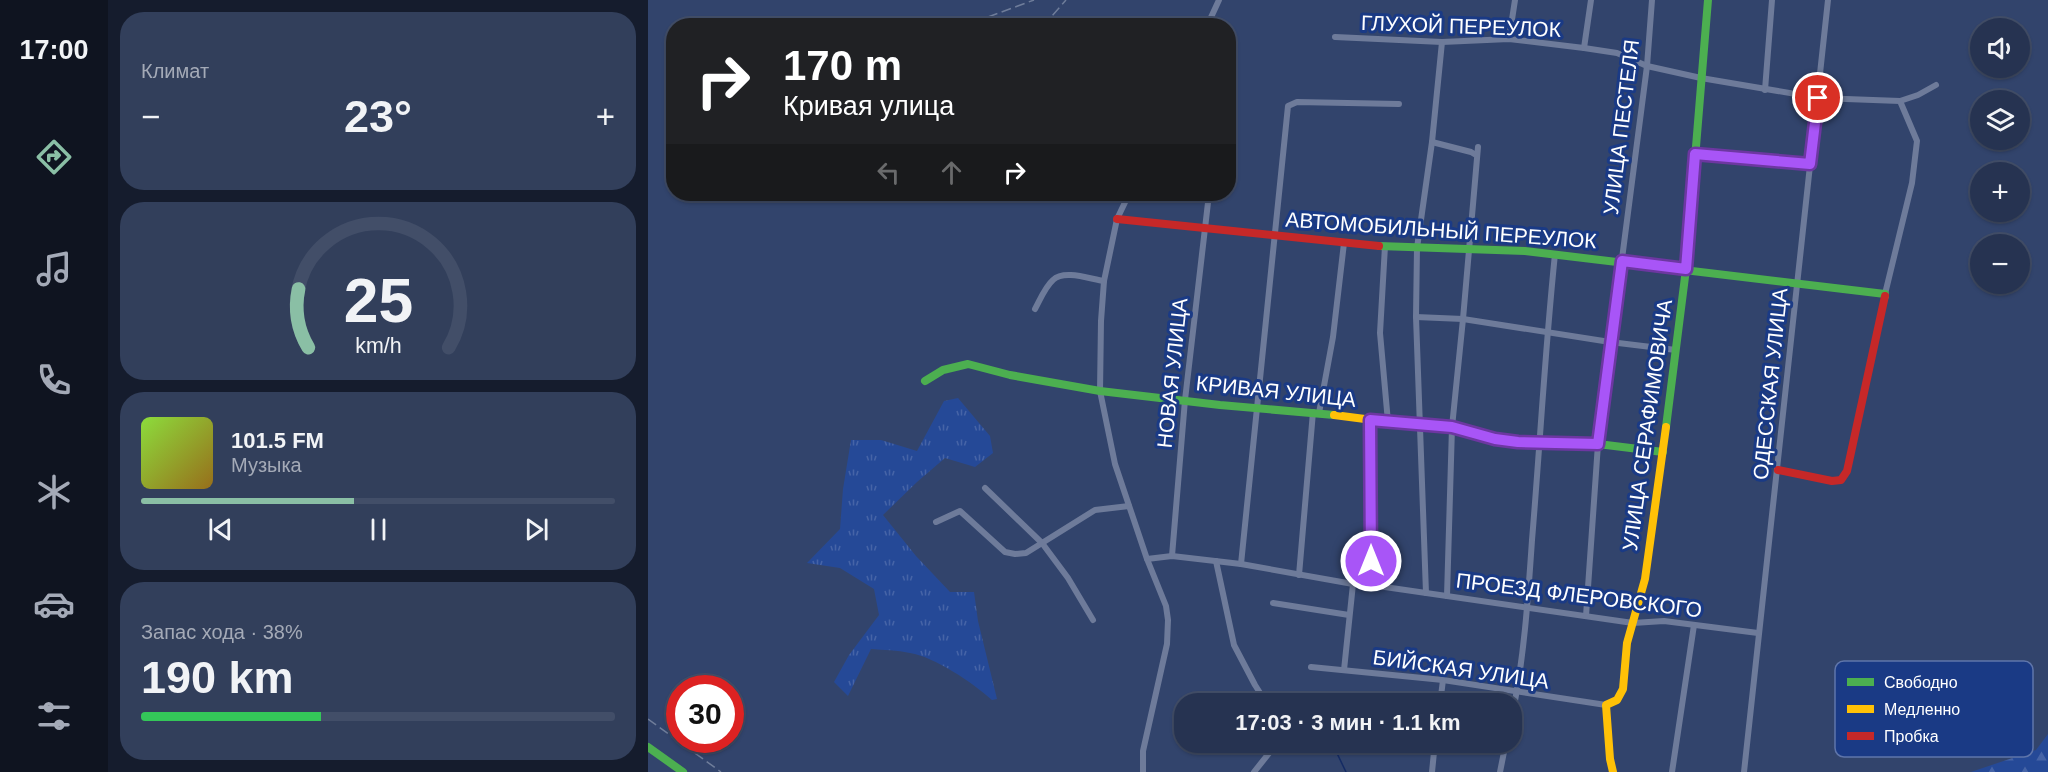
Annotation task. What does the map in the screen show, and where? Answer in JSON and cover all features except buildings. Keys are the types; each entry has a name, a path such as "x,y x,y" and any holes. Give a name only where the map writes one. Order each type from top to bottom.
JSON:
{"street":[{"path":"1211,18 1219,0"},
{"path":"1509,39 1515,0"},
{"path":"1584,48 1591,0"},
{"name":"УЛИЦА ПЕСТЕЛЯ","path":"1586,616 1598,444 1647,66 1652,0"},
{"name":"УЛИЦА СЕРАФИМОВИЧА","path":"1606,705 1617,700 1623,689 1627,642 1645,579 1686,269 1708,0"},
{"path":"1765,90 1772,0"},
{"name":"ОДЕССКАЯ УЛИЦА","path":"1744,772 1828,0"},
{"name":"ГЛУХОЙ ПЕРЕУЛОК","path":"1335,37 1442,42 1509,39 1584,48 1617,53 1647,66 1701,78 1818,98 1900,101 1918,95 1936,85"},
{"path":"1426,592 1416,317 1417,248 1432,142 1442,42"},
{"path":"1778,470 1832,481 1841,480 1848,471 1912,183 1917,141 1900,101"},
{"path":"1240,564 1288,106 1297,102 1399,104"},
{"path":"1432,142 1476,155"},
{"path":"1447,596 1452,427 1478,147"},
{"path":"1695,154 1810,164"},
{"path":"1126,201 1117,219 1104,281 1100,391 1115,464 1147,560 1166,606 1168,620 1167,644 1143,751 1143,772"},
{"name":"НОВАЯ УЛИЦА","path":"1172,556 1185,400 1208,201"},
{"name":"АВТОМОБИЛЬНЫЙ ПЕРЕУЛОК","path":"1117,219 1344,243 1555,254 1886,294"},
{"path":"1299,575 1316,413 1333,337 1344,243"},
{"path":"1385,246 1380,333 1388,422"},
{"path":"1517,692 1527,607 1547,332 1555,254"},
{"path":"1035,309 1053,280 1061,276 1069,275 1104,281"},
{"path":"1416,317 1463,320 1676,350"},
{"name":"КРИВАЯ УЛИЦА","path":"925,381 943,370 968,364 1010,375 1100,391 1220,405 1256,406 1419,426 1452,427 1495,439 1518,442 1598,444 1663,453"},
{"path":"1370,420 1371,585"},
{"path":"985,488 1042,543 1068,578 1092,620"},
{"path":"936,522 960,511 1005,552 1026,554 1095,510 1129,506"},
{"name":"ПРОЕЗД ФЛЕРОВСКОГО","path":"1147,560 1172,556 1216,561 1353,584 1426,592 1633,623 1664,621 1758,633"},
{"path":"1216,561 1234,645 1260,693"},
{"path":"1344,670 1353,584"},
{"path":"1273,603 1349,615"},
{"path":"1672,772 1694,625"},
{"name":"БИЙСКАЯ УЛИЦА","path":"1311,667 1443,680 1606,705"},
{"path":"1441,693 1443,680"},
{"path":"1606,705 1613,772"},
{"path":"648,747 683,772"},
{"path":"1254,772 1269,753"},
{"path":"1432,772 1434,753"},
{"path":"1500,772 1504,753"}],"green space":[{"path":"958,398 990,436 993,453 975,467 945,458 883,515 916,556 950,592 974,592 978,621 997,699 992,700 942,665 920,655 871,649 848,696 834,682 849,655 879,615 874,589 840,568 807,563 840,529 843,489 851,440 881,440 917,451 944,401"},
{"path":"2048,734 2048,772 1971,772 2015,757 2033,757 2033,751"}],"waterway":[{"path":"1337,753 1346,772"}],"railway":[{"path":"988,17 1034,0"},
{"path":"1050,18 1066,0"},
{"path":"648,719 721,772"}],"traffic: fast":[{"path":"1666,427 1686,269 1708,0"},
{"path":"1379,246 1525,251 1885,294 1885,296"},
{"path":"925,381 943,370 968,364 1010,375 1100,391 1334,415"},
{"path":"1517,442 1598,444 1663,452"},
{"path":"648,747 683,772"}],"traffic: slow":[{"path":"1334,415 1419,426 1452,427 1495,439 1517,442"},
{"path":"1613,772 1606,705 1617,700 1623,689 1627,643 1645,579 1666,427"}],"traffic: jam":[{"path":"1117,219 1379,246"},
{"path":"1778,470 1832,481 1841,480 1847,471 1885,296"}],"route":[{"path":"1371,561 1370,420 1419,426 1452,427 1495,439 1518,442 1598,444 1622,261 1686,269 1695,154 1810,164 1818,98"}]}
